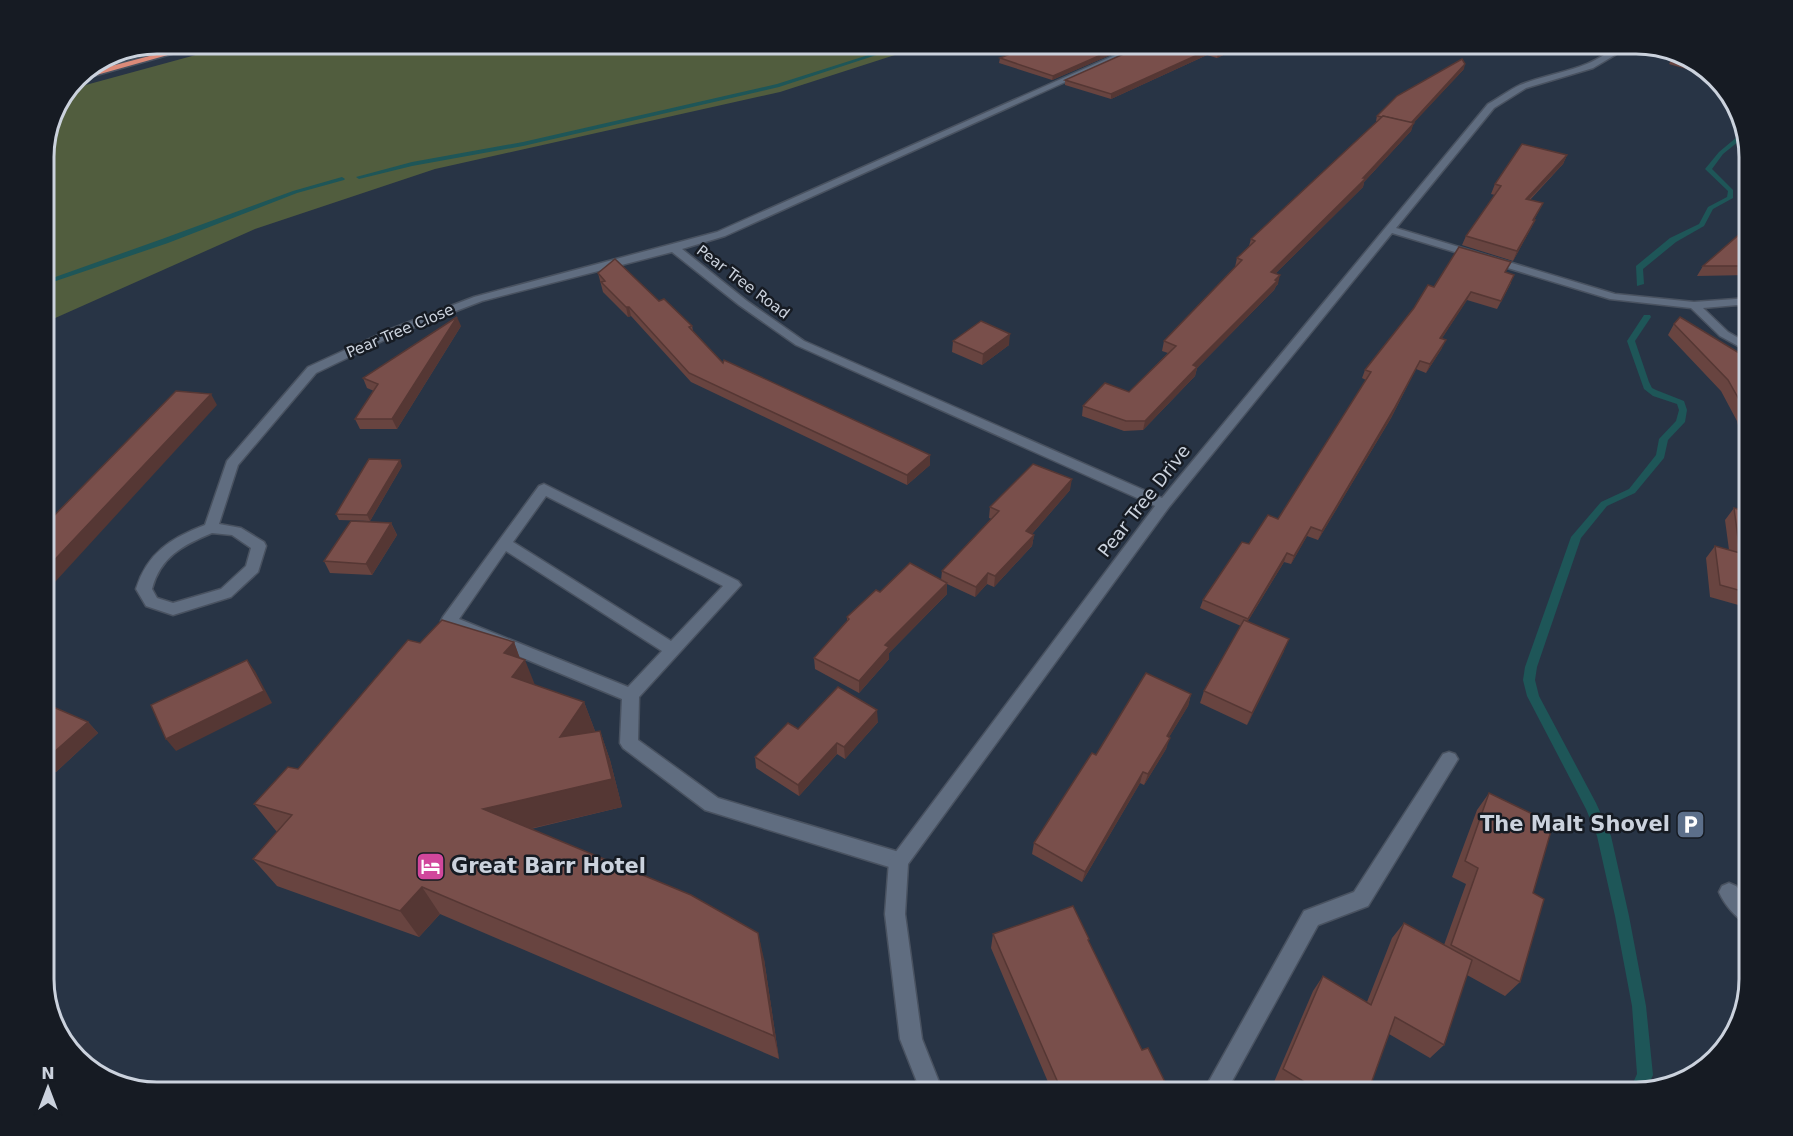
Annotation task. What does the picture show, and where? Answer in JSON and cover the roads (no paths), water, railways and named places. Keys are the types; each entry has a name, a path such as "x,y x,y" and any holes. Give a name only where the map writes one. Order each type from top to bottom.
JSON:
{"highway":[{"path":"100,71 166,54"}],"street":[{"name":"Pear Tree Road","path":"674,248 721,234 1123,54"},
{"name":"Pear Tree Drive","path":"899,861 1164,504 1491,106 1525,86 1592,65 1609,54"},
{"path":"1389,230 1614,297 1694,304 1739,302"},
{"name":"Pear Tree Road","path":"674,248 743,303 800,343 1164,504"},
{"name":"Pear Tree Close","path":"211,528 232,464 312,370 395,331 478,299 674,248"},
{"path":"1694,304 1724,334 1739,343"},
{"path":"631,695 449,621 544,489 733,585 631,695 629,743 712,804 899,861 895,914 911,1039 928,1082"},
{"path":"211,528 236,531 259,546 253,568 226,593 172,609 151,602 144,589 147,571 162,554 185,538 211,528"},
{"path":"504,543 672,650"},
{"path":"1220,1082 1311,918 1361,899 1449,759"},
{"path":"1729,892 1739,904"}],"waterway":[{"path":"359,177 412,164 523,144 779,85 876,54"},
{"path":"1640,284 1639,268 1673,240 1702,225 1710,208 1730,198 1731,191 1708,169 1721,153 1737,140"},
{"path":"54,280 295,192 342,179"},
{"path":"1642,1082 1645,1075 1639,1006 1604,836 1533,696 1529,680 1531,667 1576,537 1604,504 1632,491 1661,456 1664,439 1680,422 1683,410 1681,403 1649,390 1639,367 1631,341 1647,317"}],"place":[{"name":"The Malt Shovel","path":"1691,824"},
{"name":"Great Barr Hotel","path":"430,866"}]}
